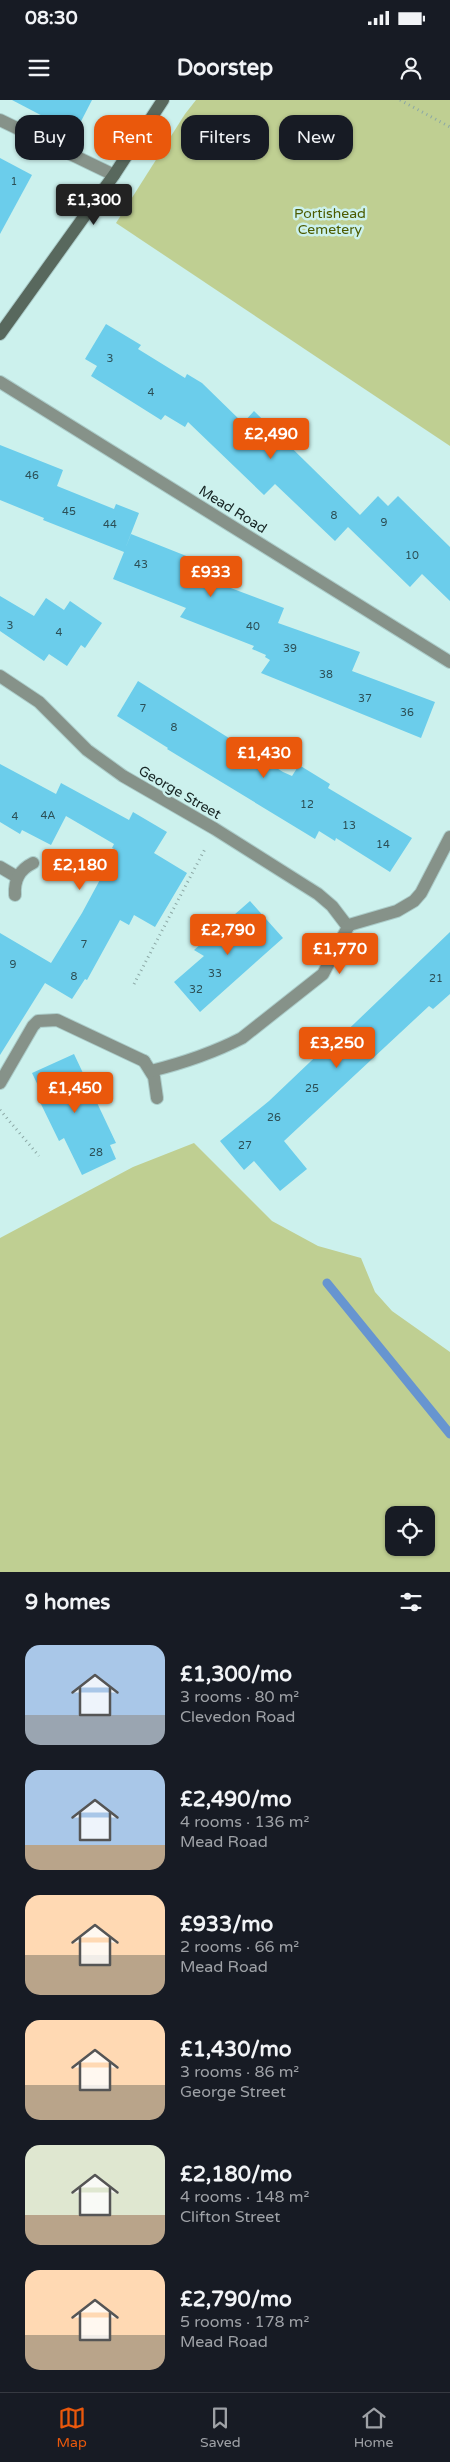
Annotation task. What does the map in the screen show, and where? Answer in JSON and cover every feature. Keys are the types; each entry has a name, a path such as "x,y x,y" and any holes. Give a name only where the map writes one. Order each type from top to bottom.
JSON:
{"main road":[{"path":"0,334 114,175 163,100"}],"street":[{"path":"0,120 114,175"},
{"name":"Mead Road","path":"0,382 450,662"},
{"name":"George Street","path":"0,676 39,702 87,750 108,766 215,829 318,894 332,906 348,927"},
{"path":"148,1066 206,1055 242,1038 323,974 348,927 356,922 402,909 414,901 421,893 450,837"},
{"path":"15,895 17,877 33,863"},
{"path":"0,867 17,877"},
{"path":"0,1083 32,1026 38,1021 44,1020 62,1022 148,1066 156,1082 157,1098"}],"path":[{"path":"400,100 450,127"},
{"path":"134,984 215,829"},
{"path":"0,1110 39,1156"}],"green space":[{"name":"Portishead Cemetery","path":"196,100 450,100 450,446 116,223 156,160 171,160 171,136 181,120 181,160 269,160 269,115 185,114"},
{"path":"194,1143 272,1221 318,1246 361,1258 375,1292 392,1311 450,1352 450,1572 0,1572 0,1238 133,1167"}],"building":[{"path":"12,100 92,100 84,116 41,115"},
{"path":"0,158 32,175 0,234"},
{"path":"106,324 141,345 138,349 185,378 187,374 202,383 243,423 254,411 360,515 378,496 388,506 398,496 450,547 450,601 422,574 410,587 348,527 335,541 275,484 264,495 188,422 185,427 165,415 161,420 91,376 97,366 85,359"},
{"path":"0,445 63,470 57,486 114,509 116,504 139,513 125,549 131,534 209,565 204,578 284,608 278,623 360,652 352,671 435,702 421,738 261,673 270,660 265,657 266,655 252,649 254,646 180,617 186,608 113,579 124,552 43,520 44,518 0,500"},
{"path":"0,596 34,616 46,598 64,610 70,601 102,623 85,648 81,645 67,666 49,654 44,661 0,631"},
{"path":"138,681 283,772 292,776 299,765 330,784 328,788 412,838 390,872 336,838 335,841 319,831 315,839 167,749 117,716"},
{"path":"0,764 56,794 61,783 129,820 133,812 167,832 154,853 187,873 155,927 134,915 129,925 120,920 87,980 85,979 72,999 45,983 0,1055 0,933 51,963 82,913 116,850 112,848 114,844 66,816 51,845 22,830 20,834 0,822"},
{"path":"250,901 283,938 200,1012 174,982 204,956 194,950"},
{"path":"450,932 450,994 433,1009 429,1006 284,1141 307,1169 280,1191 254,1161 244,1170 220,1141 269,1101 331,1042 333,1044"},
{"path":"74,1054 116,1143 110,1145 116,1159 82,1175 64,1138 59,1141 39,1100 44,1098 32,1073"}],"waterway":[{"path":"327,1283 450,1434"}]}
